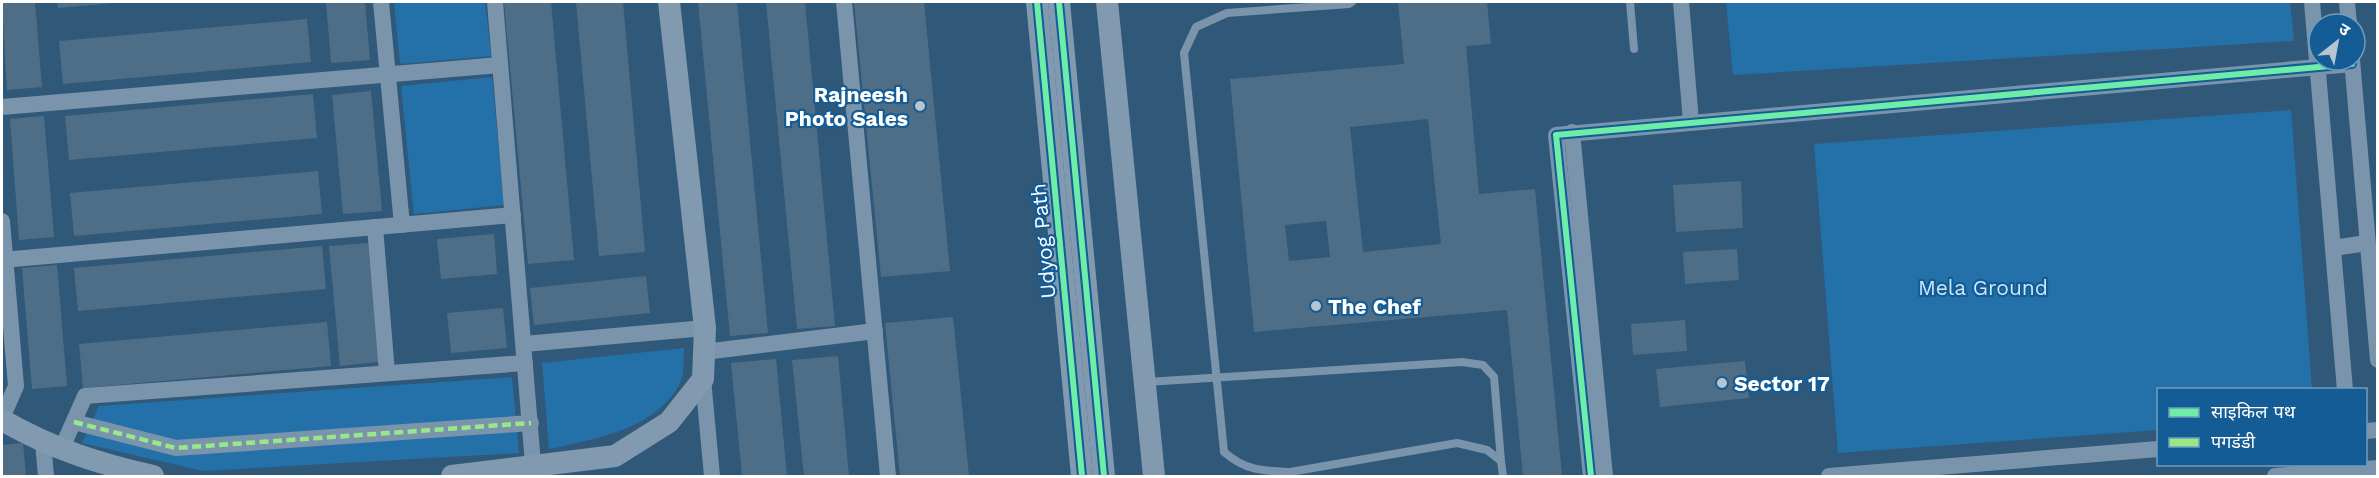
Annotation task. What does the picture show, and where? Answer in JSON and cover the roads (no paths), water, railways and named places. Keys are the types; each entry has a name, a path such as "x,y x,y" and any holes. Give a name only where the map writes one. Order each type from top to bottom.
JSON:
{"street":[{"path":"381,2 402,225"},
{"path":"495,2 534,471"},
{"path":"669,2 705,328 703,380 712,477"},
{"path":"844,2 888,477"},
{"name":"Udyog Path","path":"1037,2 1082,477"},
{"name":"Udyog Path","path":"1059,2 1104,477"},
{"path":"1107,2 1154,477"},
{"path":"1681,2 1691,122"},
{"path":"2,108 500,65"},
{"path":"1592,477 1556,135 2307,68"},
{"path":"2318,72 2345,388"},
{"path":"2353,72 2378,360"},
{"path":"1572,132 1605,477"},
{"path":"3,259 513,215"},
{"path":"2,221 3,259 16,386 2,419 52,446 104,465 153,477"},
{"path":"375,227 387,373"},
{"path":"2333,248 2367,243"},
{"path":"524,344 705,328"},
{"path":"704,352 874,331"},
{"path":"46,477 52,446 74,422 85,396 525,363"},
{"path":"452,477 534,471 615,456 669,422 703,380"},
{"path":"74,422 176,448 531,423"},
{"path":"1829,477 2157,449"},
{"path":"2275,477 2351,467 2378,468"}],"lane":[{"path":"1352,2 1227,14 1196,27 1185,53 1224,452 1238,464 1262,471 1290,472 1457,444 1487,450 1501,461"},
{"path":"1630,2 1634,49"},
{"path":"1144,383 1462,362 1483,365 1494,376 1503,477"}],"place":[{"name":"Rajneesh Photo Sales","path":"920,106"},
{"name":"The Chef","path":"1316,306"},
{"name":"Sector 17","path":"1722,383"}],"park label":[{"name":"Mela Ground","path":"1983,287"}]}
